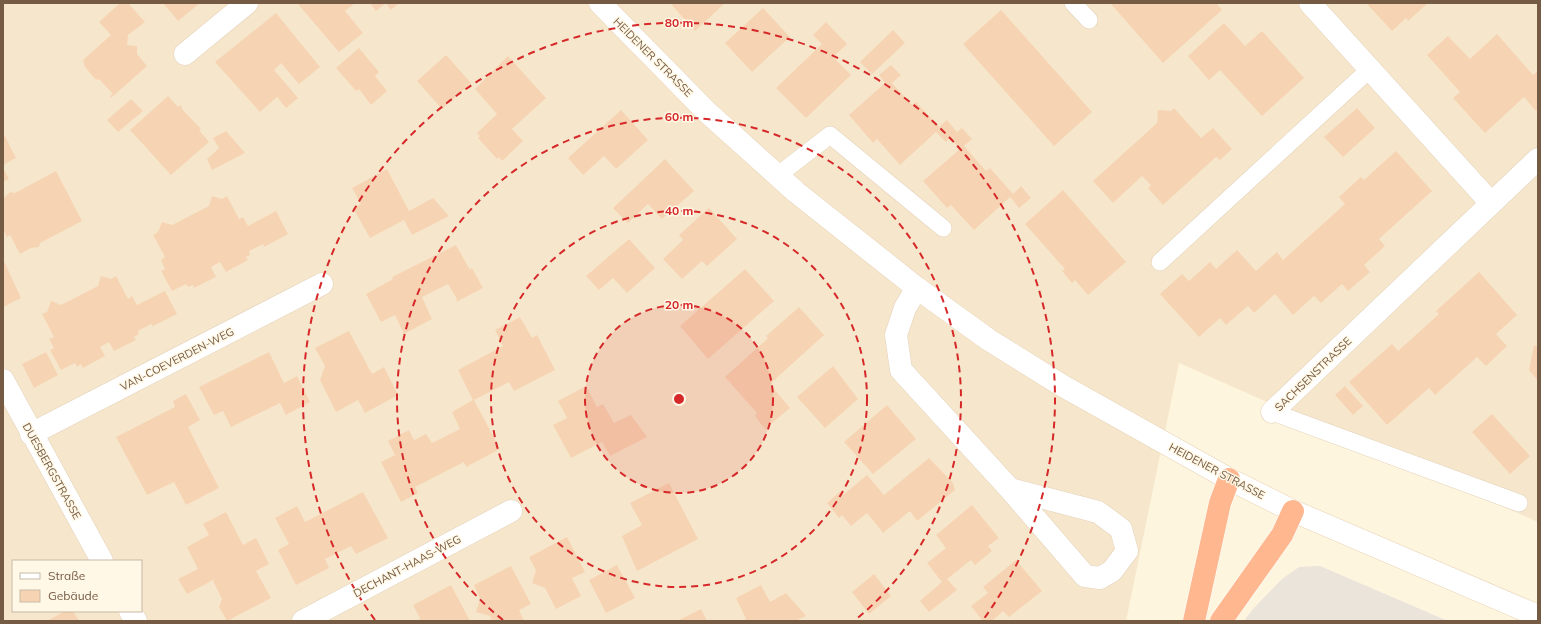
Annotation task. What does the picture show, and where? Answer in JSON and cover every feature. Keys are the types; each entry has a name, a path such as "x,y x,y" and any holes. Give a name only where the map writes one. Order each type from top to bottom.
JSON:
{"highway":[{"path":"1194,621 1220,503 1229,478"},
{"path":"1221,621 1282,535 1293,511"}],"street":[{"path":"185,54 247,3"},
{"name":"HEIDENER STRASSE","path":"600,3 707,112 777,176 918,288 989,340 1063,386 1229,478 1293,511 1538,616"},
{"path":"1310,3 1491,203"},
{"name":"SACHSENSTRASSE","path":"1272,412 1538,159"},
{"name":"VAN-COEVERDEN-WEG","path":"31,434 322,284"},
{"path":"918,288 905,308 896,335 901,370 1010,489 1085,576 1100,578 1112,571 1127,551 1121,529 1098,512 1010,489"},
{"name":"DUESBERGSTRASSE","path":"3,380 31,434 101,560"},
{"name":"DECHANT-HAAS-WEG","path":"303,621 511,511"},
{"path":"131,612 136,621"}],"lane":[{"path":"1073,3 1088,20"},
{"path":"1160,262 1370,69"},
{"path":"777,176 830,135 943,228"},
{"name":"SACHSENSTRASSE","path":"1272,412 1519,503"}],"shaded area":[{"path":"3,3 1538,3 1538,522 1179,363 1126,621 3,621"},
{"path":"1320,566 1448,621 1244,621 1252,610 1282,579 1299,567"}],"building":[{"path":"120,3 128,3 145,22 128,35 127,45 137,46 137,54 147,66 111,98 110,96 113,94 100,80 95,79 85,67 83,60 111,35 99,22"},
{"path":"163,3 200,3 178,21"},
{"path":"297,3 355,3 345,11 363,33 339,52"},
{"path":"370,3 386,3 376,11"},
{"path":"386,3 399,3 391,10"},
{"path":"670,3 725,3 695,31"},
{"path":"1110,3 1216,3 1222,10 1163,63"},
{"path":"1366,3 1428,3 1408,21 1406,18 1392,31"},
{"path":"763,8 790,37 752,72 725,43"},
{"path":"1001,10 1092,112 1054,146 963,44"},
{"path":"276,13 320,67 299,84 281,63 274,70 298,98 286,108 277,97 260,112 215,62"},
{"path":"826,22 847,44 833,57 851,75 806,118 776,88 822,44 813,35"},
{"path":"1224,23 1245,46 1262,31 1304,78 1262,116 1220,70 1209,80 1188,56"},
{"path":"893,30 905,43 872,74 860,62"},
{"path":"1497,34 1533,75 1538,71 1538,109 1536,111 1524,97 1485,133 1453,98 1460,92 1427,55 1448,36 1470,59"},
{"path":"359,48 379,72 375,76 387,91 371,105 359,89 356,91 336,68"},
{"path":"446,55 471,83 442,109 417,81"},
{"path":"508,56 546,98 512,129 523,141 502,161 499,157 497,159 478,138 480,136 477,133 497,114 475,89"},
{"path":"891,65 901,75 892,83 912,105 916,102 939,127 947,120 957,132 962,128 972,139 964,146 986,171 990,168 1013,194 1021,186 1031,198 1019,208 1010,197 974,230 951,205 947,208 923,181 960,149 950,138 946,142 936,132 900,165 877,139 873,143 849,115 885,83 879,75"},
{"path":"168,96 178,107 181,105 181,108 201,129 199,130 209,142 171,175 130,130"},
{"path":"131,99 143,111 118,132 107,120"},
{"path":"1174,108 1201,138 1213,128 1232,149 1220,160 1216,157 1163,205 1148,188 1151,185 1142,176 1113,203 1093,181 1157,123 1158,110 1171,111"},
{"path":"1357,108 1375,128 1343,157 1324,137"},
{"path":"621,110 648,140 616,169 604,156 583,175 568,158"},
{"path":"226,131 245,153 212,170 207,159 219,148 213,138"},
{"path":"5,136 16,158 3,165 3,137"},
{"path":"1396,151 1432,191 1379,239 1385,246 1364,265 1370,272 1348,291 1342,284 1321,303 1314,296 1293,315 1275,294 1254,313 1248,306 1226,325 1220,318 1199,337 1160,294 1182,274 1189,281 1210,262 1216,269 1237,250 1256,271 1277,252 1283,260 1345,204 1339,197 1361,177 1364,180"},
{"path":"665,159 694,191 662,219 648,204 628,223 613,208"},
{"path":"3,168 9,179 3,182"},
{"path":"387,169 409,211 433,198 449,216 412,235 404,220 370,238 353,208 361,204 352,188"},
{"path":"56,171 82,221 40,243 39,247 31,248 20,254 10,235 7,237 3,229 3,199 10,192 15,193"},
{"path":"1063,190 1126,262 1088,295 1075,280 1072,283 1062,271 1065,269 1025,224"},
{"path":"212,196 222,199 227,196 239,219 243,217 248,226 276,211 288,234 264,247 263,244 249,251 250,255 246,257 248,260 226,272 220,262 211,267 216,277 194,288 193,285 188,287 186,284 172,291 161,271 165,269 161,260 165,257 153,235 158,232 162,222 172,225 209,206"},
{"path":"709,208 737,239 707,266 702,261 682,279 663,259 683,240 679,235"},
{"path":"629,239 655,268 627,293 613,278 599,290 586,276"},
{"path":"456,245 470,270 472,268 483,288 456,302 457,299 448,284 422,297 432,319 404,334 395,315 381,322 366,294 393,279 392,277"},
{"path":"3,259 21,298 3,307"},
{"path":"745,269 774,301 708,359 680,326"},
{"path":"1479,272 1517,315 1496,334 1507,346 1486,366 1477,357 1435,395 1429,388 1387,425 1349,382 1392,344 1398,351 1439,314 1436,311"},
{"path":"101,276 111,279 116,276 128,299 132,296 137,305 165,291 177,314 153,326 151,324 138,331 139,334 134,337 136,340 114,351 109,342 100,347 105,356 83,368 81,364 77,367 75,363 61,370 50,350 54,348 49,339 54,337 42,314 47,312 51,301 61,305 98,286"},
{"path":"799,307 824,335 770,384 790,408 765,429 755,416 757,413 725,377 768,338 766,336"},
{"path":"520,317 532,338 537,335 555,370 514,391 509,382 474,400 500,449 466,467 464,462 415,487 418,493 401,502 381,462 395,455 388,441 409,430 414,440 426,434 432,443 460,429 452,412 473,400 458,370 503,346 495,330"},
{"path":"349,331 372,374 384,367 398,395 365,413 358,400 336,412 320,380 325,366 315,348"},
{"path":"1534,345 1538,347 1538,381 1529,370"},
{"path":"46,352 58,375 34,388 22,364"},
{"path":"269,352 284,383 297,376 310,402 286,415 280,403 231,427 223,411 214,415 199,387"},
{"path":"833,366 858,399 825,428 797,397"},
{"path":"586,386 597,407 603,404 614,423 631,415 647,437 610,456 602,442 571,458 553,425 567,418 558,401"},
{"path":"1345,386 1363,406 1353,415 1335,395"},
{"path":"186,394 200,420 188,427 219,488 186,505 174,482 147,495 116,437 175,407 173,401"},
{"path":"887,405 916,439 873,474 844,442"},
{"path":"1492,414 1530,456 1510,474 1472,432"},
{"path":"929,458 953,483 955,490 917,521 910,511 883,533 867,513 851,526 842,515 839,518 827,503 841,491 843,495 867,475 884,495"},
{"path":"669,483 698,539 637,571 622,536 642,525 630,503"},
{"path":"363,492 388,538 356,554 351,546 325,559 329,568 296,585 278,550 289,544 275,518 297,506 305,522"},
{"path":"972,505 999,538 988,546 992,551 975,565 971,560 947,579 957,590 929,612 920,601 942,582 927,563 946,548 936,535"},
{"path":"226,512 243,545 256,538 269,564 256,571 271,598 227,621 219,607 222,599 213,581 215,579 187,594 178,579 198,569 187,547 209,535 203,524"},
{"path":"567,537 585,572 572,578 581,596 556,609 545,588 532,583 536,570 529,557"},
{"path":"1016,560 1042,591 1009,617 1003,611 992,621 983,621 971,606 988,593 983,587"},
{"path":"617,565 635,598 606,613 589,580"},
{"path":"511,566 531,604 519,610 524,621 492,621 490,616 476,612 480,599 474,585"},
{"path":"874,574 891,596 869,614 852,592"},
{"path":"451,585 470,621 419,621 420,618 413,605"},
{"path":"761,585 770,602 786,593 806,616 795,621 743,621 746,619 736,598"},
{"path":"701,609 707,621 677,621"},
{"path":"63,612 74,612 79,621 47,621"}]}
